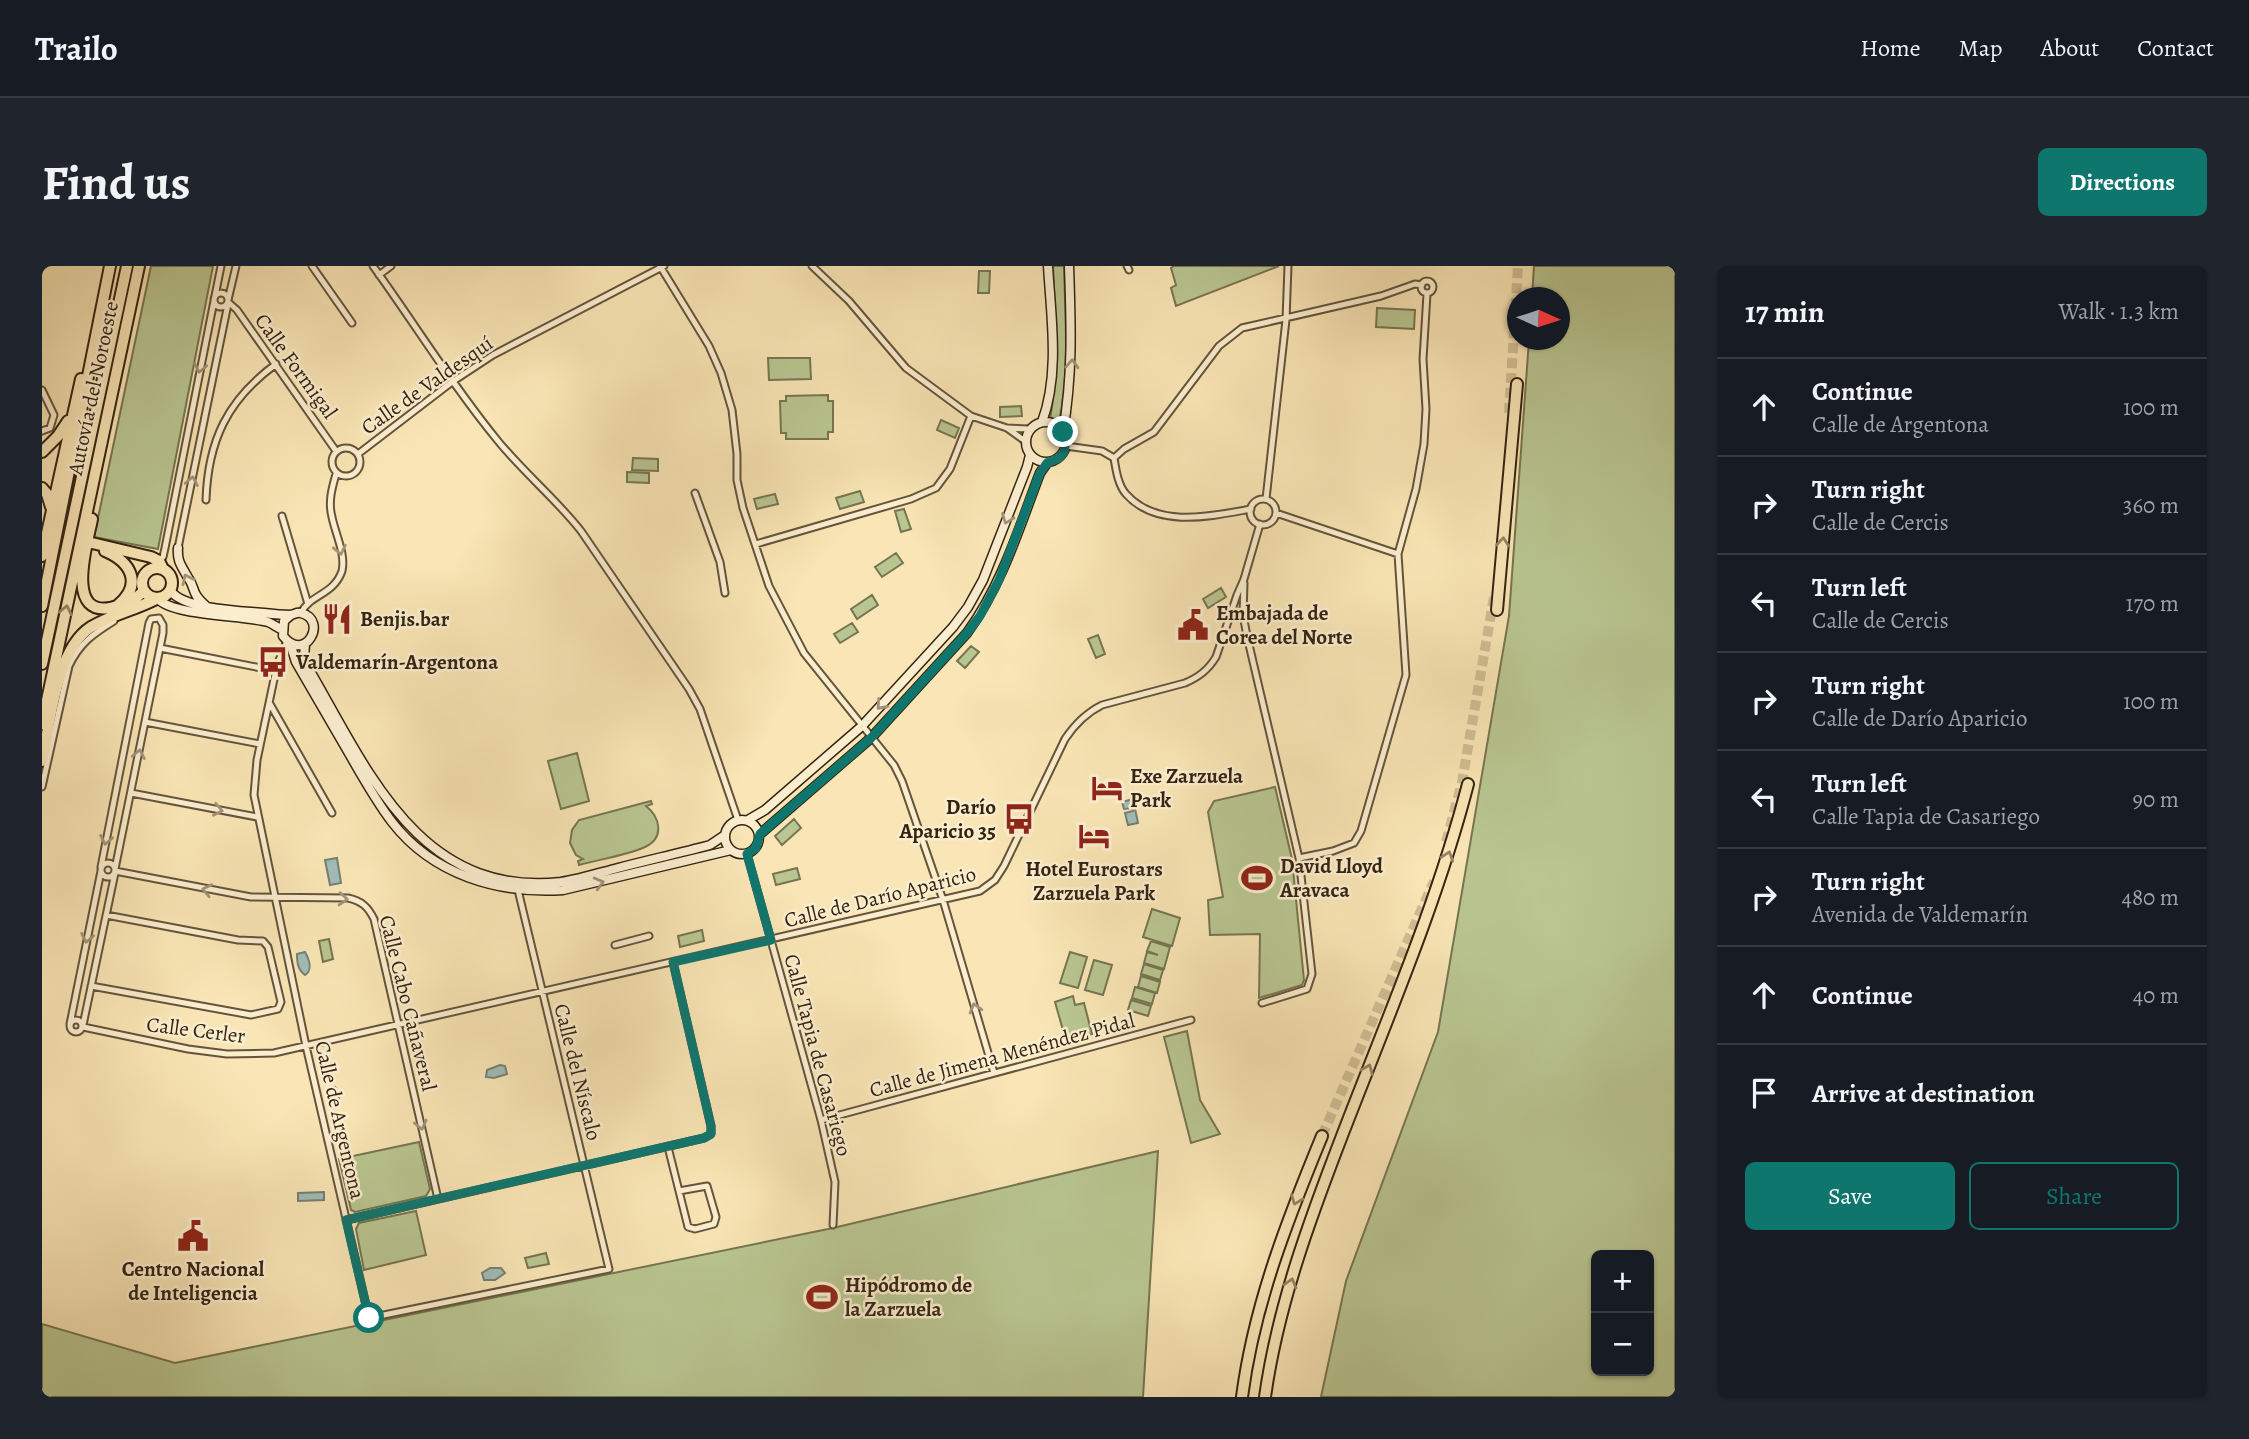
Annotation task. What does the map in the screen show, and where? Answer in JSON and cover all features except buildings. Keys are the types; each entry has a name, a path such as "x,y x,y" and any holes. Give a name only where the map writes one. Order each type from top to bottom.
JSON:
{"highway":[{"path":"42,556 103,266"},
{"name":"Autovía del Noroeste","path":"42,606 110,266"},
{"path":"64,558 73,498 120,266"},
{"path":"42,664 127,266"},
{"name":"Autovía del Noroeste","path":"42,724 139,266"},
{"path":"1497,610 1517,384"},
{"path":"42,452 58,436 71,415"},
{"path":"103,431 103,461 81,584 86,598 94,606 101,608 132,601 144,591"},
{"path":"42,488 51,510"},
{"path":"95,547 119,558 131,573 130,590 116,606"},
{"path":"42,761 62,668 74,643 100,622 157,602 171,591 172,580 161,565 150,557 95,547"},
{"path":"95,547 136,559 146,573"},
{"path":"157,602 144,591 142,581 146,573 161,565"},
{"path":"1265,1397 1279,1323 1324,1182 1437,889 1468,784"},
{"path":"1242,1397 1262,1298 1280,1240 1322,1136"},
{"path":"1273,1397 1279,1323"}],"street":[{"path":"161,565 220,266"},
{"path":"206,606 193,593 190,581 180,566 178,548 236,266"},
{"path":"312,266 352,323"},
{"path":"373,266 452,382 520,468 581,531 689,689 700,709 738,820"},
{"path":"379,275 391,266"},
{"path":"662,266 709,346 721,373 732,410 737,480 769,586 804,653 894,765 902,781 943,900 994,1073"},
{"name":"Calle de Valdesquí","path":"358,454 452,382 493,355 662,266"},
{"path":"812,266 849,301 906,368 971,416 1007,428 1029,429 1042,422 1056,424 1063,432"},
{"path":"1042,422 1052,373 1048,266"},
{"path":"1030,455 995,550 968,607 953,627 862,726 765,810 748,820 738,820 730,824 725,835 726,844 731,850 747,854 756,848 760,834 871,738 980,616 999,580 1040,473 1047,463 1059,458 1066,446 1063,432 1071,385 1072,352 1069,266"},
{"path":"1266,499 1286,320 1288,266"},
{"path":"1114,458 1154,432 1219,346 1242,328 1381,296 1422,285 1427,281 1432,284 1432,291 1427,294"},
{"path":"1422,285 1422,290 1427,294"},
{"path":"214,299 223,293 228,302"},
{"path":"1299,858 1333,851 1354,843 1361,831 1406,676 1398,554 1416,489 1424,444 1426,409 1423,359 1427,294"},
{"path":"214,299 219,307 228,302"},
{"name":"Calle Formigal","path":"228,302 336,451"},
{"path":"205,500 206,471 224,420 237,399 275,364"},
{"path":"42,390 54,415 52,426 42,431"},
{"path":"756,544 911,499 936,488 950,469 971,416"},
{"path":"1007,428 1025,441 1030,455 1037,461 1047,463"},
{"path":"1025,441 1029,429"},
{"path":"1066,446 1102,451 1114,458 1118,481 1126,494 1141,505 1168,516 1189,518 1251,509"},
{"path":"345,447 358,454 360,463 356,473 344,477 333,470 331,459 336,451 345,447"},
{"path":"301,613 308,604 331,589 343,566 330,503 337,474"},
{"path":"695,493 720,562 725,593"},
{"path":"1266,499 1272,502 1276,513 1269,523 1260,524 1253,520 1251,509 1257,500 1266,499"},
{"path":"1276,513 1398,554"},
{"path":"282,516 308,604"},
{"name":"Calle de Darío Aparicio","path":"306,1046 980,891 995,880 1074,726 1102,705 1196,679 1211,665 1244,579 1260,524"},
{"path":"1244,579 1243,615 1299,858 1312,974 1310,985 1303,992 1262,1003"},
{"path":"171,591 180,600 206,606 291,615 301,613 309,617 314,624 311,639 298,645 288,642"},
{"path":"42,787 69,666 77,650 92,635 113,621 157,602 269,623 283,631"},
{"path":"1231,612 1243,615"},
{"path":"291,615 284,621 283,631 296,662 379,805 394,825 423,852 457,873 478,882 518,890 542,891 584,887 731,850"},
{"path":"83,1026 91,986 106,915 131,793 160,648 163,625 159,618 155,617 149,623 101,869 107,877 115,871"},
{"path":"1227,623 1238,622 1245,625"},
{"name":"Calle de Argentona","path":"288,642 276,671 254,777 254,795 306,1046 369,1318"},
{"path":"305,644 306,664 386,801 418,836 460,865 502,879 542,883 562,881 710,845 725,835"},
{"path":"160,648 276,671"},
{"path":"270,704 332,814"},
{"path":"145,722 260,744"},
{"path":"131,793 257,817"},
{"path":"748,820 760,834"},
{"name":"Calle Tapia de Casariego","path":"747,854 821,1120 835,1182 833,1225"},
{"path":"101,869 109,862 115,871"},
{"name":"Calle Cerler","path":"101,869 70,1030 74,1033 80,1032 83,1026 188,1049 227,1054 274,1053 306,1046"},
{"name":"Calle Cabo Cañaveral","path":"115,871 218,892 274,898 348,898 359,901 369,909 438,1199"},
{"name":"Calle del Níscalo","path":"369,1318 609,1269 518,890"},
{"path":"91,986 251,1014 278,1009 281,1002 268,947 262,941 237,940 106,915"},
{"path":"615,945 649,936"},
{"path":"346,1220 668,1147 711,1134 673,962"},
{"path":"275,974 290,969"},
{"name":"Calle de Jimena Menéndez Pidal","path":"821,1120 1191,1020"},
{"path":"668,1147 679,1191 688,1227 695,1229 715,1224 716,1217 707,1186 679,1191"}],"green space":[{"path":"151,266 213,266 158,549 94,537"},
{"path":"1053,266 1064,266 1066,364 1059,422 1050,420 1055,362"},
{"path":"1279,266 1176,306 1171,288 1176,285 1171,268"},
{"path":"1534,266 1675,266 1675,1397 1321,1397 1346,1281 1438,1032 1509,616 1528,350 1570,350 1570,287 1533,287"},
{"path":"979,271 990,271 989,293 978,293"},
{"path":"1377,308 1415,310 1414,329 1376,327"},
{"path":"768,358 810,358 811,379 769,380"},
{"path":"828,395 828,401 833,401 833,432 828,432 828,439 786,439 786,433 781,433 780,401 786,401 786,396"},
{"path":"1021,406 1022,416 1000,417 1000,407"},
{"path":"941,420 959,428 955,438 937,430"},
{"path":"633,458 658,459 658,471 632,470"},
{"path":"627,472 649,473 649,483 627,482"},
{"path":"860,491 864,502 840,509 836,498"},
{"path":"775,494 778,504 757,509 754,499"},
{"path":"904,509 911,529 901,532 895,511"},
{"path":"896,553 903,563 882,577 875,567"},
{"path":"1221,588 1226,597 1208,608 1203,599"},
{"path":"872,595 878,605 857,619 851,609"},
{"path":"852,623 858,632 840,643 834,634"},
{"path":"1098,635 1105,654 1096,658 1088,639"},
{"path":"971,646 979,652 965,668 957,661"},
{"path":"577,753 589,801 561,809 548,761"},
{"name":"David Lloyd Aravaca","path":"1275,787 1292,859 1304,980 1302,985 1259,998 1260,934 1210,935 1208,900 1223,897 1208,812 1214,801"},
{"path":"651,801 652,804 646,806 655,816 658,833 651,843 629,853 579,865 578,861 583,859 576,855 570,843 572,830 579,820"},
{"path":"794,819 801,828 782,845 775,836"},
{"path":"797,868 800,879 776,885 773,874"},
{"path":"1152,909 1180,918 1172,946 1143,937"},
{"path":"702,930 704,941 680,947 678,936"},
{"path":"329,939 333,959 323,962 319,941"},
{"path":"1151,941 1170,947 1164,969 1144,963 1147,952 1158,955 1147,951"},
{"path":"1070,952 1087,957 1078,988 1060,983"},
{"path":"1094,960 1112,965 1103,995 1085,990"},
{"path":"1144,964 1163,970 1160,980 1141,974"},
{"path":"1141,976 1160,982 1157,993 1138,987"},
{"path":"1135,987 1155,993 1152,1004 1132,998"},
{"path":"1073,996 1075,1005 1084,1003 1092,1034 1066,1041 1055,1002"},
{"path":"1131,1000 1151,1006 1148,1016 1128,1010"},
{"path":"1187,1031 1200,1100 1220,1134 1191,1143 1164,1037"},
{"path":"419,1142 430,1189 426,1196 355,1212 351,1210 339,1159"},
{"name":"Hipódromo de la Zarzuela","path":"1158,1151 1143,1397 42,1397 42,1324 175,1363 833,1228"},
{"path":"416,1211 426,1255 364,1270 356,1229 359,1223"},
{"path":"546,1253 549,1264 528,1268 525,1258"}],"water":[{"path":"1133,799 1138,823 1128,825 1125,813 1133,811 1132,808 1124,809 1122,802"},
{"path":"337,858 341,883 330,885 325,860"},
{"path":"305,952 310,967 305,975 298,966 297,954"},
{"path":"505,1066 507,1074 494,1078 486,1077 487,1070"},
{"path":"335,1087 339,1094 339,1104 335,1108 329,1102 328,1089"},
{"path":"324,1192 324,1200 298,1201 298,1193"},
{"path":"490,1268 501,1268 505,1273 495,1280 484,1280 482,1273"}],"tunnel":[{"path":"1509,413 1518,266"},
{"path":"1446,842 1462,782 1494,597"},
{"path":"1322,1136 1434,881"}],"place":[{"name":"Benjis.bar","path":"337,619"},
{"name":"Embajada de Corea del Norte","path":"1193,625"},
{"name":"Valdemarín-Argentona","path":"273,662"},
{"name":"Exe Zarzuela Park","path":"1107,788"},
{"name":"Darío Aparicio 35","path":"1019,819"},
{"name":"Hotel Eurostars Zarzuela Park","path":"1094,836"},
{"name":"David Lloyd Aravaca","path":"1257,878"},
{"name":"Centro Nacional de Inteligencia","path":"193,1236"},
{"name":"Hipódromo de la Zarzuela","path":"822,1297"}],"route":[{"path":"369,1318 346,1220 704,1138 711,1134 673,962 771,940 747,854 756,848 760,834 881,728 980,616 999,580 1040,473 1047,463 1059,458 1064,452 1066,438 1063,432"}]}
